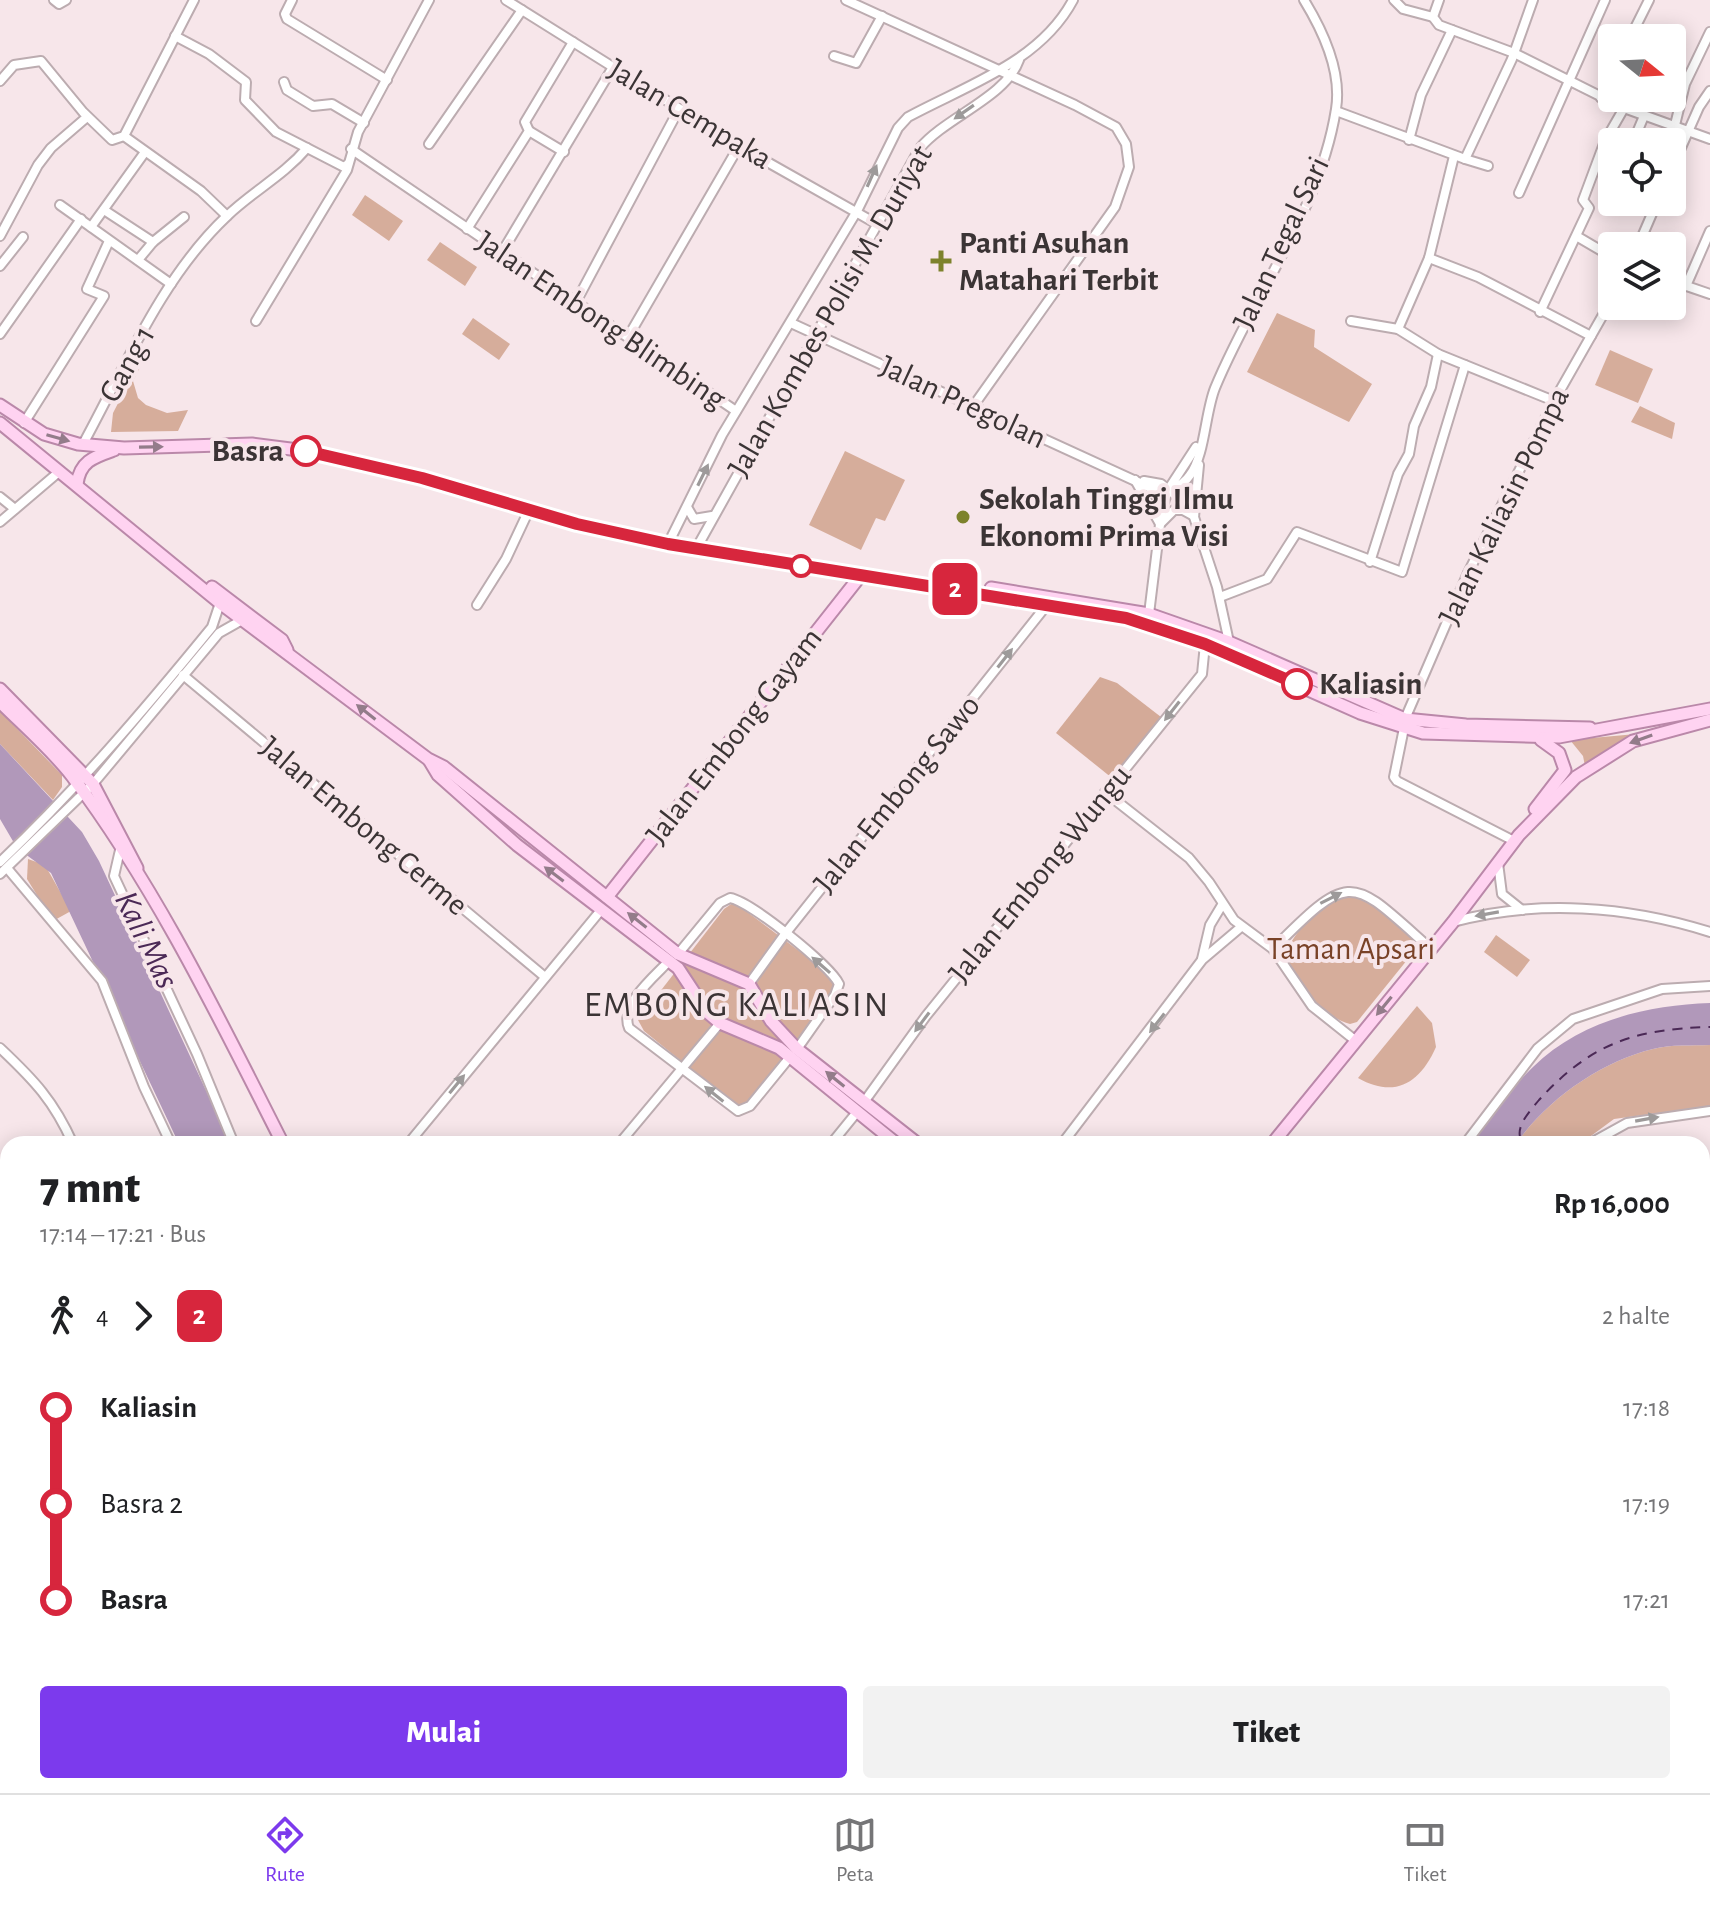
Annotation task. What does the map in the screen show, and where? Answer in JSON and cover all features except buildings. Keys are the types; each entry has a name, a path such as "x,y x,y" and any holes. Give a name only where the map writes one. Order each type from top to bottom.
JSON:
{"main road":[{"path":"0,405 24,423 53,438 83,444 124,448 240,443 306,451 414,476 577,524 668,544 905,575 1149,614 1229,642 1404,724 1598,729"},
{"path":"0,423 124,521 220,603 277,648 287,650"},
{"path":"77,484 80,470 89,460 124,448"},
{"path":"124,521 131,522 282,640 287,650 428,759 444,767 607,897 674,957 720,1023 794,1053"},
{"path":"710,549 1126,618 1205,644 1360,713 1433,734 1567,737 1710,709"},
{"name":"Jalan Embong Gayam","path":"607,897 861,575"},
{"path":"0,689 85,785 126,843 141,880"},
{"path":"0,702 85,785 120,850 193,967 279,1136"},
{"path":"1517,838 1580,774 1633,741 1710,720"},
{"path":"1279,1136 1453,922 1565,770 1554,747 1529,737"},
{"path":"428,759 438,775 502,832 601,910 674,957 749,984 794,1053 860,1107 889,1136"},
{"path":"860,1107 905,1136"}],"street":[{"path":"54,0 59,4 66,0"},
{"path":"124,136 193,0"},
{"path":"292,0 285,14 287,19 387,80"},
{"path":"256,321 348,164 358,132 429,0"},
{"name":"Jalan Cempaka","path":"506,0 739,146 877,224"},
{"path":"846,0 1116,127 1126,144 1129,167 1115,207 974,405"},
{"path":"1013,77 1019,60 1048,36 1073,0"},
{"name":"Jalan Tegal Sari","path":"1201,440 1208,406 1227,360 1303,211 1326,152 1336,111 1335,76 1319,27 1304,0"},
{"path":"1433,17 1439,0"},
{"path":"1465,159 1514,53 1533,0"},
{"path":"1519,193 1566,81 1605,0"},
{"path":"1637,24 1649,0"},
{"path":"1396,3 1433,17 1439,25 1514,53 1598,97"},
{"path":"429,144 522,10"},
{"path":"834,56 856,63 882,16"},
{"path":"1409,140 1421,95 1452,30"},
{"path":"1675,125 1685,84 1710,32"},
{"path":"175,36 209,54 246,82 245,100 276,132 344,167 348,164"},
{"path":"564,152 529,131 525,122 573,42"},
{"name":"Jalan Kombes Polisi M. Duriyat","path":"668,544 736,411 857,211 880,157 903,122 996,69 1019,60"},
{"path":"0,81 14,65 41,61 87,117 110,138 124,136 201,191 227,216"},
{"path":"502,252 613,67"},
{"name":"Jalan Kombes Polisi M. Duriyat","path":"696,549 927,139 1013,77"},
{"path":"284,82 287,90 313,106 332,104 364,123"},
{"path":"1686,135 1710,91"},
{"path":"576,302 679,109"},
{"path":"1336,111 1454,159 1488,166"},
{"path":"1540,312 1588,216 1589,207 1583,200 1590,176 1622,112"},
{"path":"1634,112 1710,139"},
{"path":"1639,128 1644,116"},
{"path":"0,236 38,165 51,148 87,117"},
{"path":"467,229 529,131"},
{"path":"628,337 739,146"},
{"name":"Gang 1","path":"83,444 171,284 227,216 287,171 307,148"},
{"name":"Jalan Embong Blimbing","path":"351,149 736,411"},
{"path":"91,227 119,183 145,152"},
{"path":"1398,329 1429,258 1454,159"},
{"path":"60,205 171,284"},
{"path":"104,210 153,242"},
{"path":"138,260 153,242 184,217"},
{"path":"0,334 81,219"},
{"path":"1710,231 1686,286 1710,294"},
{"path":"0,266 23,237"},
{"path":"1578,237 1598,249"},
{"path":"24,423 104,296 87,289 109,241"},
{"path":"1429,258 1478,277 1591,336"},
{"name":"Jalan Kaliasin Pompa","path":"1517,838 1394,777 1404,724 1464,580 1554,401 1600,320"},
{"path":"1351,321 1398,329 1438,354 1554,401"},
{"name":"Jalan Pregolan","path":"791,323 1135,480 1165,487 1194,513"},
{"path":"1370,562 1398,474 1409,454 1414,426 1431,387 1438,354"},
{"path":"1220,597 1267,579 1297,532 1400,573 1465,365"},
{"path":"1149,614 1165,487 1176,479 1201,440"},
{"path":"1165,487 1190,475 1201,440"},
{"path":"1201,440 1194,513 1220,597 1229,642"},
{"path":"0,522 60,471"},
{"path":"1135,480 1159,524"},
{"path":"0,497 15,509"},
{"path":"687,507 694,519 712,516"},
{"path":"477,605 506,559 529,510"},
{"path":"1159,524 1174,510 1194,513"},
{"path":"85,785 212,627 220,603"},
{"name":"Jalan Embong Sawo","path":"749,984 785,934 1046,606"},
{"path":"167,1136 102,981 2,863 85,785 219,633 242,620"},
{"name":"Jalan Embong Wungu","path":"837,1136 926,1016 1202,674 1205,644"},
{"name":"Jalan Embong Cerme","path":"183,675 545,977"},
{"path":"1105,792 1189,858 1241,927 1273,949 1306,1000 1356,1041"},
{"path":"120,850 114,876 197,1054 231,1136"},
{"path":"1498,863 1502,894 1522,910"},
{"path":"1273,949 1321,902 1346,890 1374,898 1431,949"},
{"path":"724,900 742,902 785,934 839,984 835,995 794,1053 744,1110 732,1108 626,1022 634,1001 724,900"},
{"path":"1202,960 1210,925 1222,905"},
{"path":"415,1136 601,910"},
{"path":"1453,922 1491,912 1618,911 1662,918 1710,932"},
{"path":"1068,1136 1202,960 1241,927"},
{"path":"1471,1136 1538,1048 1573,1019 1662,989 1710,986"},
{"path":"626,1136 720,1023"},
{"path":"0,1048 46,1093 60,1112 70,1136"},
{"path":"1603,1136 1627,1123 1710,1111"}],"green space":[{"path":"365,195 403,221 389,241 352,215"},
{"path":"440,242 477,267 465,286 427,260"},
{"path":"1277,313 1315,330 1314,347 1372,384 1349,422 1247,372"},
{"path":"473,318 510,344 499,360 462,334"},
{"path":"150,350 151,358 144,360 133,381 138,398 146,405 167,413 188,410 178,431 111,432 113,413 145,351"},
{"path":"1610,350 1653,369 1638,403 1595,385"},
{"path":"1640,406 1675,423 1672,439 1631,422"},
{"path":"845,451 905,480 885,521 876,518 861,550 809,525"},
{"path":"0,711 62,775 62,787 53,800 0,744"},
{"path":"1636,734 1585,766 1583,756 1570,740"},
{"path":"28,859 45,865 71,911 53,921 27,879"},
{"name":"Taman Apsari","path":"1352,895 1376,903 1420,944 1357,1022 1350,1024 1330,1014 1310,995 1294,972 1287,951 1297,933 1314,916 1333,902"},
{"path":"734,902 835,978 834,994 745,1108 737,1106 644,1031 638,1020 724,909"},
{"path":"1496,935 1530,960 1517,977 1484,952"},
{"path":"1417,1006 1432,1023 1436,1047 1422,1070 1405,1084 1395,1087 1371,1084 1358,1078"},
{"path":"1710,1045 1710,1106 1614,1119 1591,1136 1522,1136 1559,1098 1595,1073 1634,1055 1674,1046"}],"shaded area":[{"path":"1100,677 1117,683 1161,717 1112,778 1056,733"},
{"name":"Kali Mas","path":"0,744 82,832 99,861 227,1136 175,1136 51,873 17,848 0,819"},
{"path":"1710,1003 1710,1045 1667,1046 1634,1055 1577,1084 1543,1112 1522,1136 1475,1136 1524,1076 1572,1038 1616,1018 1686,1004"}],"ferry route":[{"path":"1520,1136 1523,1122 1539,1100 1596,1052 1659,1031 1710,1027"}],"bus line":[{"name":"2","path":"306,451 422,478 577,524 668,544 1126,618 1172,631 1297,684"}],"place":[{"name":"Panti Asuhan Matahari Terbit","path":"941,261"},
{"name":"Basra","path":"306,451"},
{"name":"Sekolah Tinggi Ilmu Ekonomi Prima Visi","path":"963,517"},
{"name":"Kaliasin","path":"1297,684"}],"district":[{"name":"EMBONG KALIASIN","path":"737,1005"}]}
